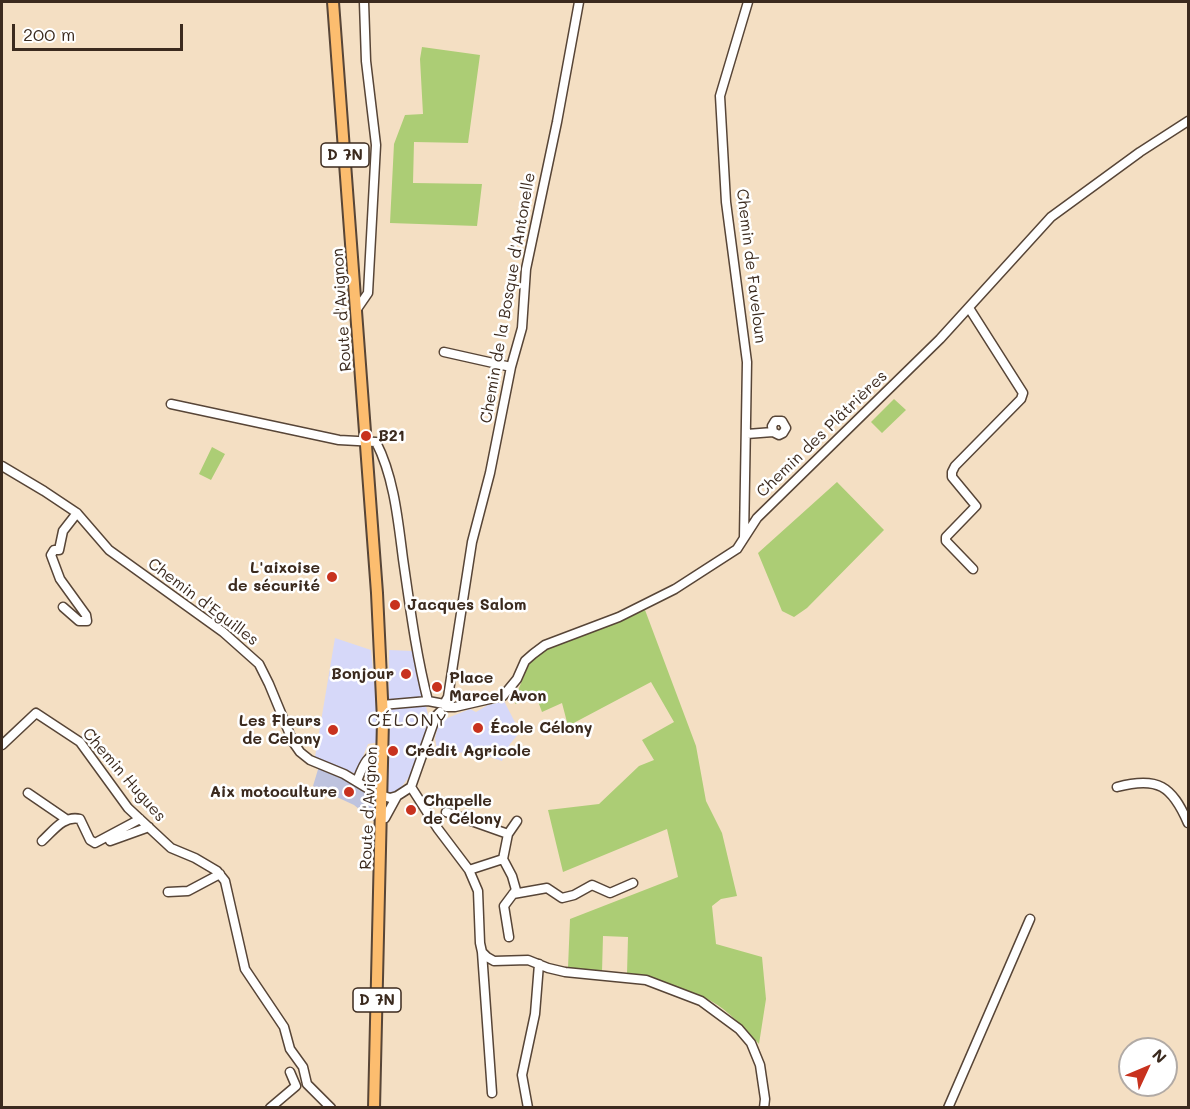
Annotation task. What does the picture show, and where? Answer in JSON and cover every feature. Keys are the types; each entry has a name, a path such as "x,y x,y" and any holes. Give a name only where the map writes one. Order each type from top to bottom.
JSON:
{"main road":[{"name":"Route d'Avignon","path":"333,2 384,705 387,796 380,892"},
{"name":"Route d'Avignon","path":"374,1107 380,892 387,796 382,750 384,705"}],"street":[{"path":"357,309 368,293 376,145 366,61 364,2"},
{"name":"Chemin de la Bosque d'Antonelle","path":"442,707 448,698 472,542 490,473 511,367 522,328 526,269 579,2"},
{"name":"Chemin de Faveloun","path":"744,539 747,362 726,202 720,96 748,2"},
{"name":"Chemin des Plâtrières","path":"442,707 455,707 503,696 517,679 525,661 545,645 619,617 675,589 737,549 757,518 940,339 1051,217 1140,152 1188,121"},
{"path":"969,308 1023,393 1021,399 955,466 952,472 952,477 976,506 946,537 946,542 973,569"},
{"path":"444,352 511,367"},
{"path":"171,404 339,440 376,442 388,472 397,513 416,653 428,701"},
{"path":"747,434 773,432"},
{"name":"Chemin d'Eguilles","path":"2,466 77,513 109,550 223,632 259,664 293,742 300,752 310,760 387,796"},
{"path":"63,607 79,621 87,621 86,615 60,579 51,555 54,550 59,550 63,531 77,513"},
{"path":"384,705 428,701 442,707 436,716 411,787"},
{"name":"Chemin Hugues","path":"2,744 36,713 80,742 118,795 171,848 195,858 220,874"},
{"path":"357,781 364,764 373,753 382,750"},
{"path":"1117,787 1132,783 1162,786 1173,794 1188,823"},
{"path":"387,796 411,787"},
{"path":"411,787 475,881 480,902 492,1092"},
{"path":"28,793 66,819"},
{"path":"446,812 508,834"},
{"path":"42,842 66,819 73,817 80,819 90,840 95,843 140,819"},
{"path":"509,937 504,906 516,890 503,859 508,834 517,821"},
{"path":"110,841 149,827"},
{"path":"469,870 503,859"},
{"path":"168,892 188,891 220,874 225,880 245,969 284,1027 290,1048 303,1067 307,1084 331,1107"},
{"path":"513,894 547,888 562,898 574,895 592,885 610,893 633,883"},
{"path":"948,1107 1030,919"},
{"path":"482,952 494,961 528,960 566,972 646,980 701,1001 739,1029 751,1043 760,1065 764,1107"},
{"path":"528,1107 522,1075 535,1014 539,964"},
{"path":"270,1107 296,1086 290,1072"}],"shaded area":[{"path":"335,638 371,650 380,742 368,744 356,774 315,757"},
{"path":"389,650 413,651 429,719 415,769 396,794 388,792"},
{"name":"École Célony","path":"504,701 520,732 510,744 502,761 484,755 437,750 435,738 438,725 445,719 470,709 476,712 488,705"},
{"path":"319,766 352,781 375,795 375,822 354,805 313,786"}],"green space":[{"path":"422,47 480,55 468,143 414,142 413,183 482,184 477,226 390,223 394,144 405,115 423,114 420,59"},
{"path":"894,399 906,410 882,433 871,422"},
{"path":"212,447 225,454 211,480 199,474"},
{"path":"837,482 884,530 807,608 794,617 782,611 758,553"},
{"path":"645,610 696,746 706,801 722,833 737,896 721,899 712,906 716,944 762,957 766,999 759,1044 731,1015 711,1001 670,984 627,974 628,937 603,936 602,972 568,968 570,919 678,877 667,829 563,872 548,810 599,804 639,766 654,760 642,740 674,722 651,682 568,726 562,703 542,712 536,696 515,704 519,688 533,656 545,649"}],"place":[{"name":"B21","path":"366,436"},
{"name":"L'aixoise de sécurité","path":"332,577"},
{"name":"Jacques Salom","path":"395,605"},
{"name":"Bonjour","path":"406,674"},
{"name":"Place Marcel Avon","path":"437,687"},
{"name":"École Célony","path":"478,728"},
{"name":"Les Fleurs de Celony","path":"333,730"},
{"name":"Crédit Agricole","path":"393,751"},
{"name":"Aix motoculture","path":"349,792"},
{"name":"Chapelle de Célony","path":"411,810"}],"district":[{"name":"CÉLONY","path":"408,720"}]}
